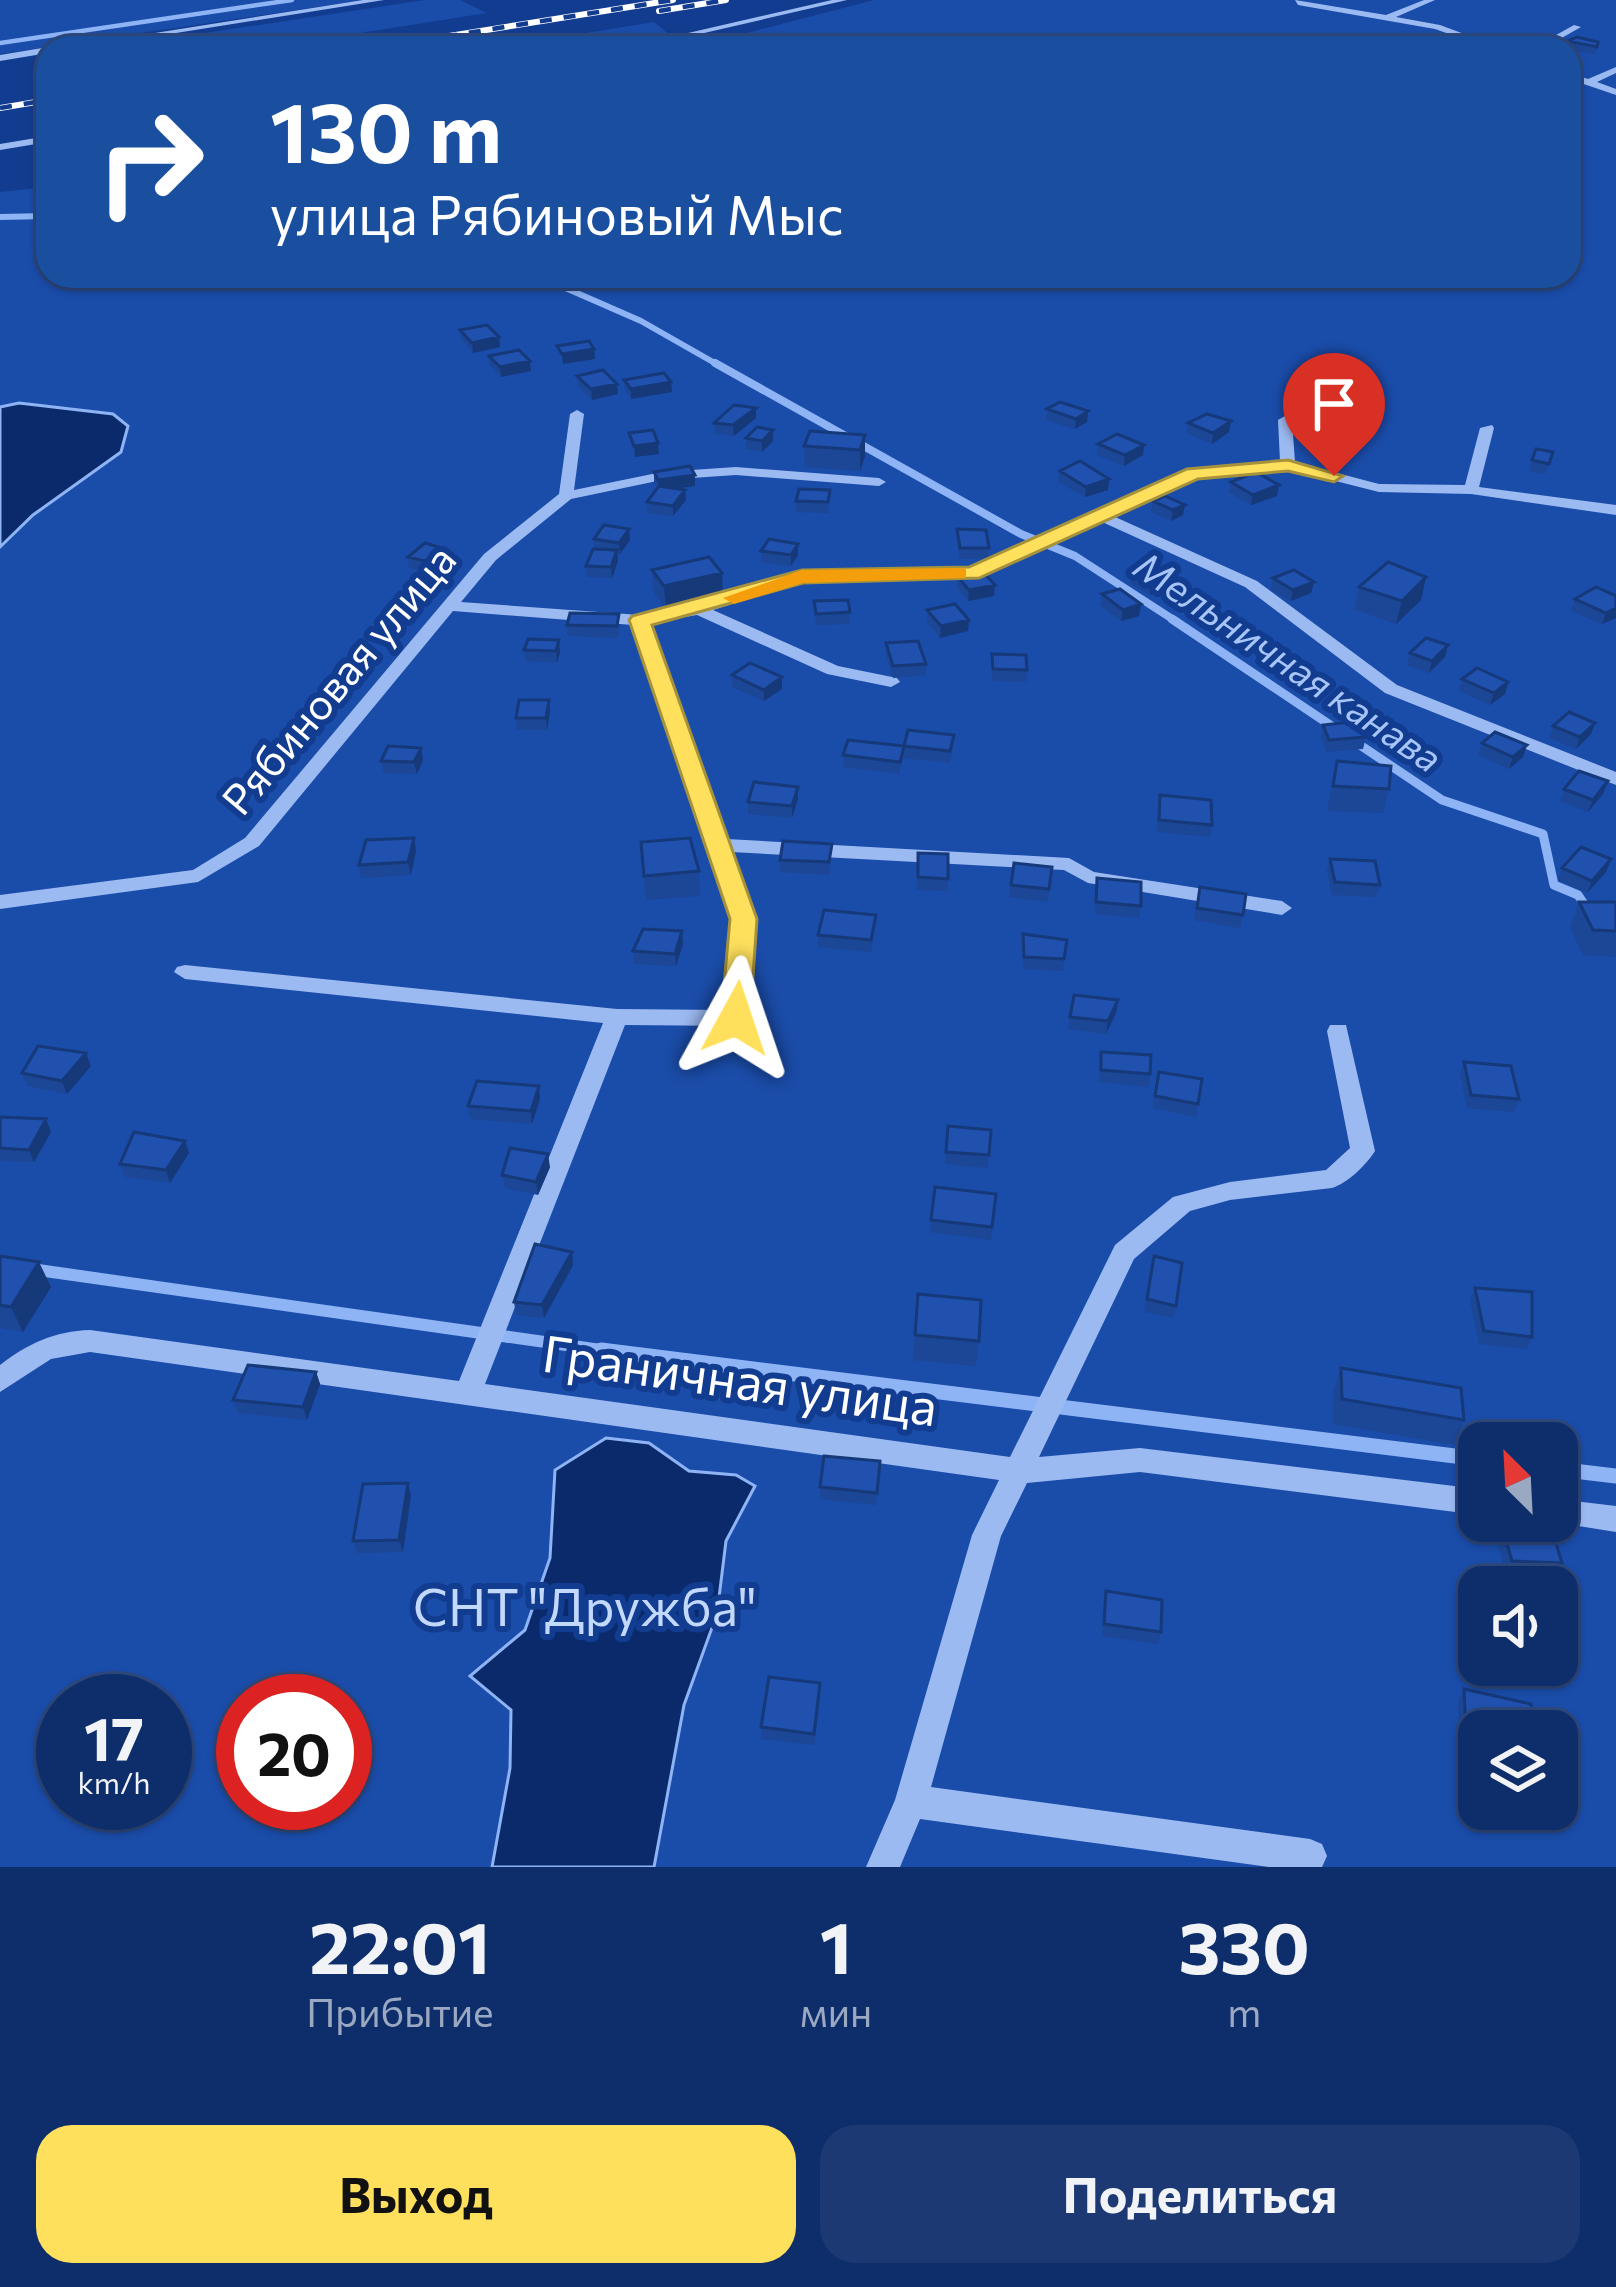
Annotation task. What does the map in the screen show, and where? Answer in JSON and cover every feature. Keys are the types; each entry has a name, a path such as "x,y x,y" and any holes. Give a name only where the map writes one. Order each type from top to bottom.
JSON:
{"street":[{"path":"143,36 380,0"},
{"path":"680,36 843,0"},
{"path":"1386,18 1431,0"},
{"path":"1300,1 1466,36"},
{"path":"1559,36 1577,26"},
{"path":"0,58 36,52"},
{"path":"1587,83 1616,70"},
{"path":"1581,81 1616,92"},
{"path":"0,147 36,142"},
{"path":"577,414 566,496 662,476 736,471 879,482"},
{"path":"1285,420 1288,465"},
{"path":"1471,490 1487,428"},
{"path":"447,606 640,620 698,609 802,577 972,574 1194,473 1288,465 1378,488 1471,490 1616,510"},
{"name":"Рябиновая улица","path":"0,902 198,876 251,842 490,557 566,496"},
{"path":"1103,517 1251,584 1391,688 1616,779"},
{"path":"698,609 833,670 891,682"},
{"path":"185,972 617,1017 736,1018 744,919 640,620"},
{"path":"720,845 1070,864 1088,877 1282,908"},
{"path":"469,1390 617,1017"},
{"path":"883,1867 911,1801 987,1535 1124,1252 1181,1204 1230,1191 1332,1179 1363,1151 1338,1031"},
{"name":"Граничная улица","path":"0,1381 34,1352 64,1340 469,1390 1021,1471 1140,1460 1458,1499"},
{"path":"1578,1514 1616,1519"},
{"path":"911,1801 1310,1856"}],"green space":[{"path":"0,0 364,0 121,36 36,36 36,49 0,54"},
{"path":"425,0 460,0 487,13 341,36 185,36"},
{"name":"СНТ \"Дружба\"","path":"874,0 1616,0 1616,1867 0,1867 0,192 36,188 36,288 1581,288 1581,36 735,36"},
{"path":"654,22 671,36 568,36"}],"shaded area":[{"path":"19,403 113,414 128,426 121,452 33,515 0,547 0,407"},
{"path":"606,1438 649,1443 689,1471 736,1475 755,1486 726,1541 717,1614 684,1705 654,1867 492,1867 510,1768 511,1710 470,1676 525,1630 550,1558 555,1470"}],"building":[{"path":"1581,38 1598,42 1597,47 1581,44"},
{"path":"487,325 499,337 472,343 460,330"},
{"path":"589,341 594,349 562,354 557,346"},
{"path":"519,350 530,361 500,367 489,356"},
{"path":"603,370 617,384 591,389 577,376"},
{"path":"664,373 671,382 631,389 624,380"},
{"path":"1060,402 1088,411 1076,419 1047,409"},
{"path":"734,405 756,408 733,425 714,423"},
{"path":"1207,414 1231,421 1213,433 1188,423"},
{"path":"1352,421 1364,432 1324,435 1312,425"},
{"path":"757,427 773,430 762,441 746,438"},
{"path":"653,430 658,443 634,446 629,433"},
{"path":"810,431 865,435 860,450 804,446"},
{"path":"1117,434 1144,445 1125,455 1098,444"},
{"path":"1536,449 1553,452 1549,464 1532,460"},
{"path":"1080,461 1109,479 1086,487 1060,471"},
{"path":"690,466 695,475 658,480 654,472"},
{"path":"1256,472 1279,485 1253,495 1231,482"},
{"path":"659,486 685,490 673,506 647,502"},
{"path":"799,489 830,490 828,502 796,501"},
{"path":"1165,496 1185,505 1173,510 1153,501"},
{"path":"604,525 629,529 619,543 594,539"},
{"path":"957,529 986,530 989,548 960,548"},
{"path":"769,539 798,544 791,555 761,551"},
{"path":"425,543 442,548 425,561 408,557"},
{"path":"593,549 617,550 611,567 586,566"},
{"path":"709,557 722,573 664,586 652,570"},
{"path":"1388,562 1426,577 1402,601 1359,587"},
{"path":"1148,565 1169,576 1153,583 1132,572"},
{"path":"1294,570 1314,582 1293,590 1273,578"},
{"path":"983,572 995,585 969,590 958,577"},
{"path":"1596,587 1616,596 1616,608 1606,613 1575,599"},
{"path":"1120,589 1141,604 1123,610 1102,594"},
{"path":"848,600 850,612 816,614 814,601"},
{"path":"955,604 969,620 941,626 927,610"},
{"path":"570,613 619,614 617,626 567,625"},
{"path":"1426,638 1448,645 1432,661 1410,653"},
{"path":"528,639 559,640 556,651 524,650"},
{"path":"918,641 926,664 893,666 886,643"},
{"path":"992,654 1026,655 1027,670 993,669"},
{"path":"750,663 782,677 764,690 732,675"},
{"path":"1477,668 1508,682 1494,693 1462,679"},
{"path":"519,700 549,700 546,718 516,718"},
{"path":"1569,712 1595,723 1580,737 1553,726"},
{"path":"1360,721 1366,737 1329,740 1323,725"},
{"path":"908,730 954,735 950,751 904,746"},
{"path":"1495,732 1527,745 1513,757 1482,743"},
{"path":"848,740 904,746 900,762 843,755"},
{"path":"388,746 421,748 414,762 381,761"},
{"path":"1337,761 1391,766 1389,789 1333,786"},
{"path":"1579,771 1608,781 1593,800 1564,789"},
{"path":"754,782 798,787 792,806 748,802"},
{"path":"1160,795 1211,800 1212,825 1159,820"},
{"path":"414,838 408,862 359,865 366,840"},
{"path":"690,838 699,871 644,876 641,842"},
{"path":"783,841 832,844 829,862 780,860"},
{"path":"1581,847 1611,859 1592,881 1562,868"},
{"path":"918,853 948,854 948,879 918,877"},
{"path":"1330,859 1375,861 1380,885 1335,882"},
{"path":"1014,863 1052,867 1049,889 1011,885"},
{"path":"1097,878 1141,882 1141,906 1096,902"},
{"path":"1200,887 1246,894 1243,915 1197,908"},
{"path":"1579,902 1616,902 1616,931 1593,930"},
{"path":"824,910 876,915 871,940 818,935"},
{"path":"643,929 682,931 675,954 633,951"},
{"path":"1023,934 1067,940 1064,959 1024,957"},
{"path":"1074,995 1118,1000 1108,1021 1070,1017"},
{"path":"38,1046 86,1053 62,1081 22,1073"},
{"path":"1101,1052 1151,1055 1150,1074 1101,1070"},
{"path":"1464,1062 1511,1066 1519,1099 1471,1095"},
{"path":"1159,1072 1202,1079 1198,1104 1155,1096"},
{"path":"477,1081 539,1086 531,1111 468,1106"},
{"path":"0,1117 46,1119 29,1150 0,1148"},
{"path":"948,1126 991,1130 989,1155 946,1152"},
{"path":"134,1132 185,1141 166,1170 120,1164"},
{"path":"510,1148 548,1154 536,1182 502,1175"},
{"path":"935,1187 996,1194 992,1227 931,1220"},
{"path":"535,1244 572,1252 542,1305 514,1302"},
{"path":"0,1256 39,1262 11,1307 0,1305"},
{"path":"1154,1256 1182,1263 1176,1306 1147,1299"},
{"path":"1475,1288 1532,1292 1532,1337 1484,1331"},
{"path":"918,1294 981,1300 979,1341 915,1335"},
{"path":"248,1365 316,1372 303,1407 233,1400"},
{"path":"1341,1368 1461,1388 1464,1420 1342,1399"},
{"path":"824,1456 880,1461 877,1493 820,1487"},
{"path":"408,1483 399,1540 353,1541 363,1484"},
{"path":"1507,1542 1556,1542 1562,1563 1512,1561"},
{"path":"1106,1591 1162,1600 1161,1632 1104,1624"},
{"path":"769,1677 820,1683 814,1734 761,1727"},
{"path":"1464,1689 1531,1704 1531,1710 1465,1710"}],"waterway":[{"path":"48,36 292,0"},
{"path":"0,43 36,38"},
{"path":"0,217 36,216"},
{"path":"565,288 641,321 720,366"},
{"name":"Мельничная канава","path":"715,363 1021,534 1075,556 1177,622"},
{"name":"Мельничная канава","path":"1172,619 1442,800 1543,834 1554,885 1578,895 1588,910"},
{"path":"31,1269 622,1353"},
{"path":"601,1350 1458,1456"},
{"path":"1578,1471 1616,1476"}],"railway":[{"path":"449,36 673,0"},
{"path":"659,11 726,0"},
{"path":"0,108 36,102"}],"slow traffic":[{"path":"734,598 802,577 958,574"}],"route":[{"path":"736,1018 744,919 640,620 689,612 802,577 972,574 1194,473 1288,465 1334,476"}]}
